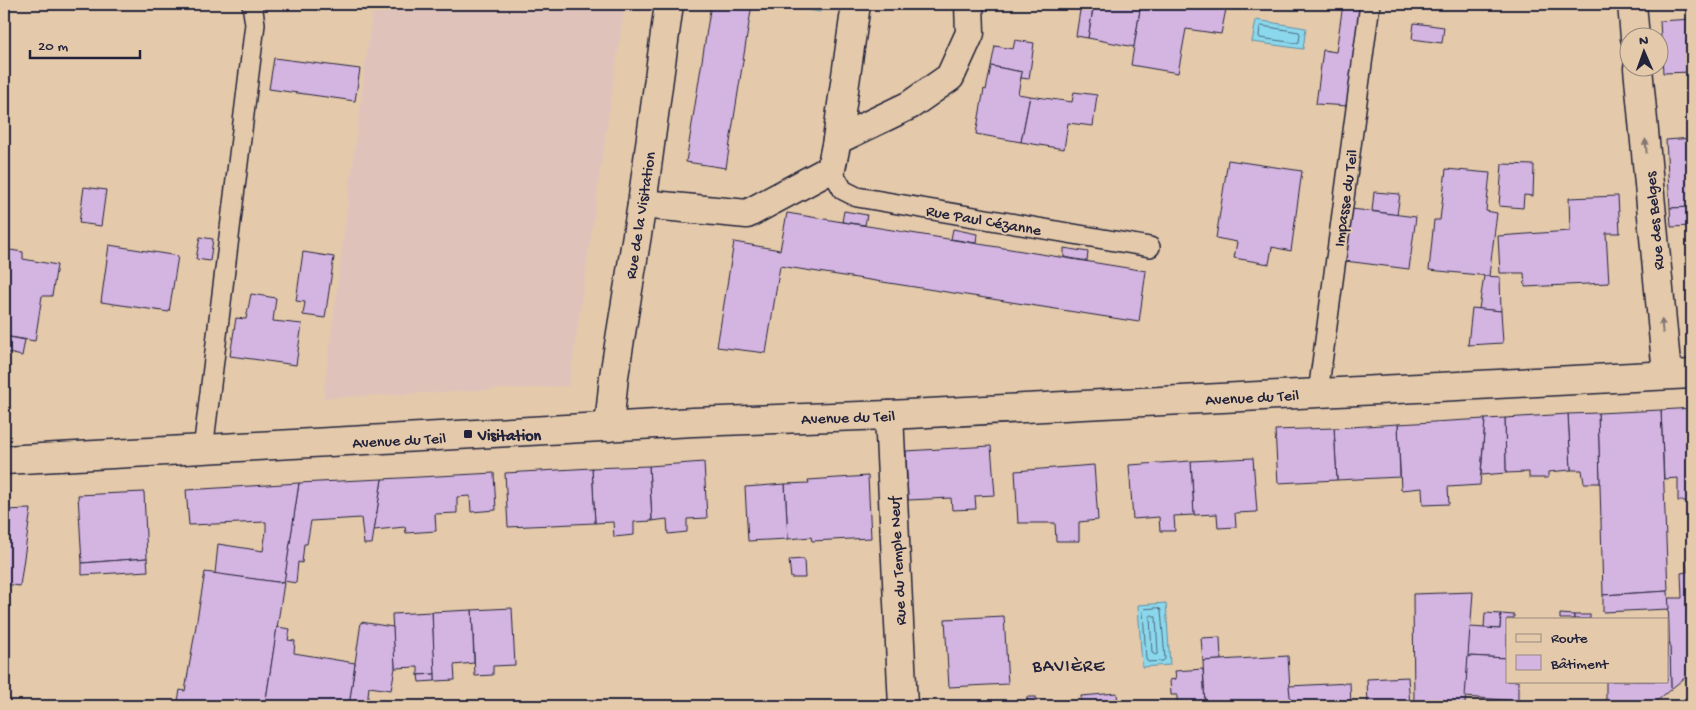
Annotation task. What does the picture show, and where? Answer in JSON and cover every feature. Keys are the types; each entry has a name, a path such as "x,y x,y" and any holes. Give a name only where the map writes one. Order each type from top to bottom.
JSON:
{"street":[{"name":"Rue de la Visitation","path":"609,426 614,376 642,204 669,4"},
{"path":"642,204 747,214 831,169 837,140 856,4"},
{"path":"837,140 910,105 950,77 970,33 969,4"},
{"path":"1632,4 1634,28"},
{"name":"Rue des Belges","path":"1639,78 1679,374"},
{"name":"Avenue du Teil","path":"4,460 609,426 889,415 1679,374"},
{"name":"Rue du Temple Neuf","path":"889,415 903,706"}],"lane":[{"path":"203,450 255,24 252,4"},
{"name":"Impasse du Teil","path":"1318,392 1370,4"},
{"name":"Rue Paul Cézanne","path":"831,169 843,190 856,197 1150,247"}],"shaded area":[{"path":"373,4 625,4 569,386 323,398"}],"water":[{"path":"773,4 821,4 820,12"},
{"path":"1256,20 1306,28 1303,49 1252,42"},
{"path":"1166,603 1170,665 1142,667 1138,605"}],"building":[{"path":"711,4 752,4 726,168 686,162"},
{"path":"1081,4 1094,4 1088,38 1076,36"},
{"path":"1094,4 1141,4 1134,47 1088,38"},
{"path":"1141,4 1162,4 1189,8 1190,4 1227,4 1221,34 1186,29 1178,73 1131,65"},
{"path":"1343,4 1363,7 1349,106 1316,104 1323,50 1336,52"},
{"path":"1692,19 1692,72 1668,73 1668,28 1660,28 1660,21"},
{"path":"1414,23 1444,27 1442,43 1412,39"},
{"path":"1015,40 1034,43 1029,79 1021,78 1022,72 991,66 995,46 1013,49"},
{"path":"274,58 360,69 355,101 269,89"},
{"path":"991,66 1022,72 1018,94 1030,96 1021,142 976,134 984,89 986,90"},
{"path":"1074,92 1097,95 1093,126 1068,123 1064,149 1021,142 1030,96 1072,102"},
{"path":"1692,138 1692,207 1670,208 1666,140"},
{"path":"1228,160 1302,171 1291,251 1272,247 1269,264 1234,258 1237,242 1216,238"},
{"path":"1502,164 1534,165 1533,196 1524,195 1523,208 1499,206"},
{"path":"1446,169 1490,173 1486,211 1497,213 1489,276 1429,270 1434,220 1440,220"},
{"path":"84,187 106,190 101,226 79,223"},
{"path":"1374,192 1400,194 1397,215 1372,211"},
{"path":"1618,196 1620,233 1606,233 1609,283 1525,287 1524,273 1500,273 1498,236 1570,231 1569,198"},
{"path":"1692,207 1692,226 1671,227 1670,208"},
{"path":"1352,209 1416,217 1409,269 1345,261"},
{"path":"844,211 867,215 865,225 842,222"},
{"path":"787,213 1146,271 1139,322 780,266 766,353 717,347 734,242 780,250"},
{"path":"953,229 977,234 976,243 951,239"},
{"path":"200,237 213,239 210,261 196,259"},
{"path":"109,245 178,256 169,312 101,302"},
{"path":"1064,248 1088,252 1087,261 1064,257"},
{"path":"4,249 23,252 23,259 57,265 52,296 42,296 35,341 4,336"},
{"path":"303,252 334,257 325,318 303,315 305,302 296,301"},
{"path":"1484,276 1500,277 1501,311 1479,309"},
{"path":"251,294 276,298 273,321 302,324 296,365 230,356 236,318 246,319"},
{"path":"1472,308 1501,311 1503,343 1468,345"},
{"path":"4,336 25,340 22,356 4,352"},
{"path":"1692,408 1692,501 1678,501 1678,478 1664,479 1661,410"},
{"path":"1661,410 1668,591 1603,595 1598,413"},
{"path":"1598,413 1600,483 1584,483 1582,470 1571,470 1568,414"},
{"path":"1568,414 1571,470 1548,472 1548,478 1529,478 1529,472 1506,473 1505,418"},
{"path":"1505,418 1506,473 1481,475 1485,419"},
{"path":"1485,419 1480,485 1448,487 1449,504 1423,505 1422,488 1401,490 1398,424"},
{"path":"1398,424 1400,477 1337,480 1334,428"},
{"path":"1334,428 1337,480 1278,483 1275,430"},
{"path":"991,446 995,495 975,496 976,509 952,510 951,498 908,500 906,451"},
{"path":"1253,458 1257,512 1235,513 1236,527 1218,528 1217,514 1194,515 1191,461"},
{"path":"1191,461 1194,515 1174,516 1175,531 1160,531 1159,517 1133,519 1129,465"},
{"path":"704,462 707,518 687,519 687,532 668,534 667,519 652,521 649,466"},
{"path":"1094,465 1098,520 1079,522 1079,541 1056,541 1055,523 1018,523 1015,471"},
{"path":"649,466 652,521 634,522 634,535 614,537 613,522 595,523 592,468"},
{"path":"592,468 595,523 508,527 505,473"},
{"path":"494,473 496,510 471,512 470,496 457,497 457,513 435,514 436,531 406,533 405,527 374,530 382,479"},
{"path":"868,476 871,538 812,541 811,537 788,539 785,484 809,483 808,480"},
{"path":"382,479 372,544 364,544 361,518 311,521 307,544 304,544 302,563 298,562 296,583 284,581 299,483"},
{"path":"299,483 284,583 215,574 218,544 263,551 266,522 189,525 186,490"},
{"path":"785,484 788,539 748,541 745,487"},
{"path":"144,492 147,558 82,563 78,495"},
{"path":"31,509 20,586 4,584 4,510"},
{"path":"147,558 148,571 82,575 82,563"},
{"path":"804,559 805,578 791,578 789,560"},
{"path":"1686,559 1692,559 1692,672 1671,689 1668,598 1682,598 1681,573 1687,572"},
{"path":"205,572 284,583 265,706 177,706 180,690 185,691"},
{"path":"1668,591 1669,609 1603,612 1603,595"},
{"path":"1473,592 1465,704 1414,706 1413,594"},
{"path":"512,608 515,665 493,666 493,675 475,676 472,610"},
{"path":"472,610 474,663 454,665 455,680 435,681 432,612"},
{"path":"432,612 435,674 418,675 418,667 395,668 392,614"},
{"path":"1485,613 1501,614 1500,629 1484,628"},
{"path":"1501,614 1514,615 1514,618 1506,618 1506,658 1468,656 1470,627 1500,629"},
{"path":"1560,614 1574,615 1574,618 1560,618"},
{"path":"1574,615 1590,615 1590,618 1574,618"},
{"path":"1004,616 1008,684 949,687 945,619"},
{"path":"361,622 393,627 395,668 391,690 369,687 367,706 349,704"},
{"path":"277,627 290,629 288,640 295,641 294,653 355,663 349,706 315,706 294,703 294,706 265,706"},
{"path":"1220,637 1221,660 1203,661 1201,638"},
{"path":"1670,643 1671,689 1651,706 1606,706 1606,682 1668,682 1668,644"},
{"path":"1288,656 1291,706 1205,706 1203,661"},
{"path":"1468,656 1506,658 1506,682 1518,682 1518,701 1465,697"},
{"path":"1203,669 1205,706 1177,706 1177,695 1171,695 1170,680 1176,679 1175,671"},
{"path":"435,674 435,681 419,682 418,675"},
{"path":"1408,677 1410,706 1368,706 1367,679"},
{"path":"1350,683 1351,706 1291,706 1289,686"},
{"path":"1117,693 1118,706 1081,706 1081,696"},
{"path":"1027,697 1036,697 1036,706 1027,706"},
{"path":"862,702 863,706 800,706 800,705"},
{"path":"294,703 315,706 294,706"}],"place":[{"name":"Visitation","path":"468,434"}],"district":[{"name":"BAVIÈRE","path":"1069,665"}]}
